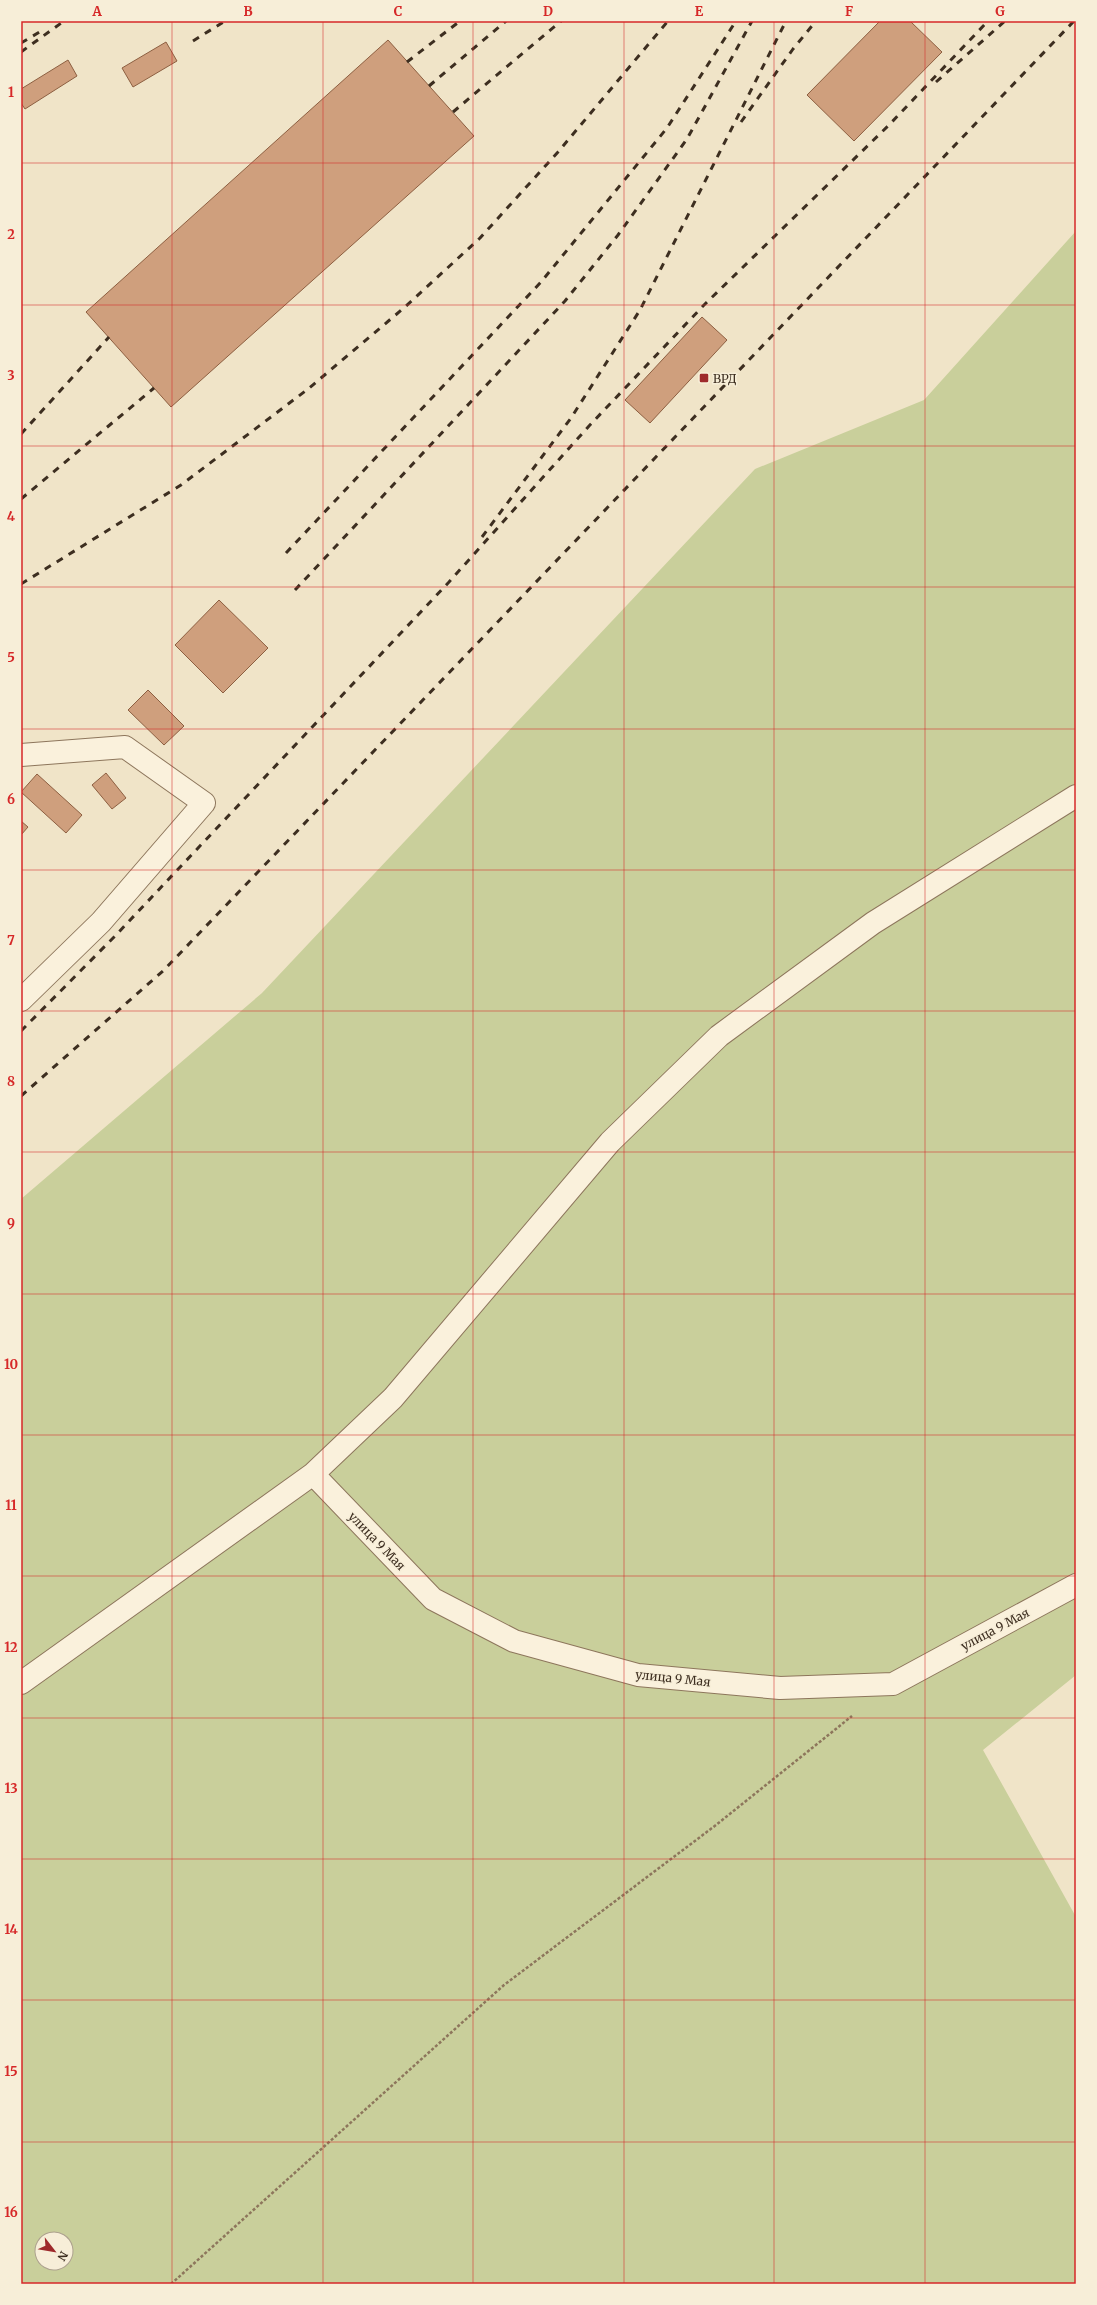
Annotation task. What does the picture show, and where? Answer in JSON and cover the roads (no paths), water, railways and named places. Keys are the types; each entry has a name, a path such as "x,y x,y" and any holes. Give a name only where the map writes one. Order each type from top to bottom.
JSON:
{"street":[{"path":"21,755 124,748 204,803 101,922 21,1000"},
{"path":"21,1683 313,1474 393,1398 610,1142 719,1036 873,923 1076,796"},
{"name":"улица 9 Мая","path":"313,1474 434,1599 514,1641 638,1676 780,1688 893,1684 1076,1585"}],"railway":[{"path":"21,52 64,21"},
{"path":"193,41 225,21"},
{"path":"407,62 460,21"},
{"path":"429,86 506,21"},
{"path":"453,112 561,21"},
{"path":"21,584 181,485 308,389 405,307 480,238 558,152 668,21"},
{"path":"286,553 541,282 667,128 736,21"},
{"path":"295,590 565,301 618,235 687,139 752,21"},
{"path":"482,537 571,418 640,310 786,21"},
{"path":"741,122 793,49 816,21"},
{"path":"21,1031 116,935 449,582 589,426 704,305 889,125 988,21"},
{"path":"936,82 1005,21"},
{"path":"21,1096 163,971 1074,21"},
{"path":"21,43 43,30"},
{"path":"21,434 109,337"},
{"path":"21,499 154,388"}],"place":[{"name":"ВРД","path":"704,378"}]}
